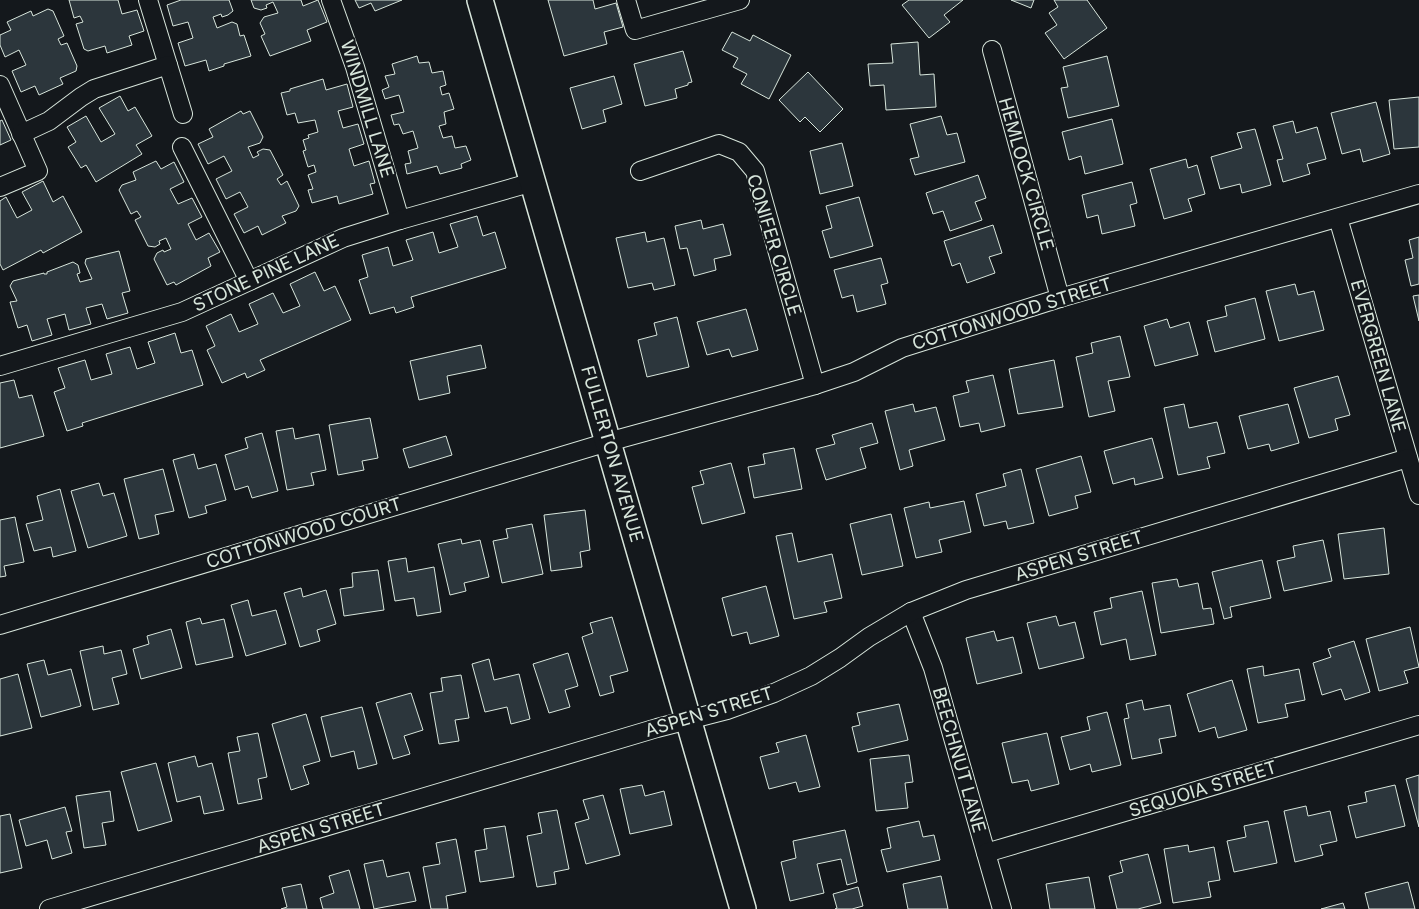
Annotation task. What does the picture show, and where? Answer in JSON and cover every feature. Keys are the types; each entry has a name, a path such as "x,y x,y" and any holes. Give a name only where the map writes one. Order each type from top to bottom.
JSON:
{"main road":[{"name":"FULLERTON AVENUE","path":"480,0 743,909"}],"street":[{"path":"148,0 183,114"},
{"name":"WINDMILL LANE","path":"331,0 355,67 400,220"},
{"path":"626,0 635,30 740,0"},
{"name":"HEMLOCK CIRCLE","path":"992,50 1060,298"},
{"path":"22,134 49,121 94,89 168,65"},
{"path":"0,85 38,171 0,187"},
{"name":"CONIFER CIRCLE","path":"640,171 719,144 739,152 755,171 816,385"},
{"path":"182,147 249,281"},
{"name":"STONE PINE LANE","path":"0,366 182,312 343,238 533,182"},
{"name":"COTTONWOOD STREET","path":"608,442 816,385 854,372 902,348 1060,298 1419,194"},
{"name":"EVERGREEN LANE","path":"1338,218 1419,495"},
{"name":"COTTONWOOD COURT","path":"0,625 608,442"},
{"name":"ASPEN STREET","path":"49,909 688,719 732,709 811,676 869,637 911,612 966,590 1408,458"},
{"name":"BEECHNUT LANE","path":"911,612 933,668 1002,909"},
{"name":"SEQUOIA STREET","path":"986,853 1419,725"}],"building":[{"path":"69,0 118,0 122,14 137,10 144,31 129,36 132,45 107,53 105,46 88,51 84,49 76,24 83,22 80,16 74,18"},
{"path":"181,0 229,0 233,11 222,17 221,14 213,17 217,28 232,22 237,24 240,36 244,35 251,56 224,64 224,66 209,71 206,60 185,66 178,43 193,38 188,22 173,26 167,5"},
{"path":"251,0 301,0 303,6 318,0 327,22 307,30 311,41 270,56 261,36 265,34 260,23 264,17 278,13 273,2 266,5 267,8 261,10 254,8"},
{"path":"355,0 402,0 375,11 371,3 359,8"},
{"path":"548,0 593,0 595,9 616,3 623,27 604,32 607,44 564,56"},
{"path":"909,0 963,0 944,15 950,22 929,38 902,5"},
{"path":"1011,0 1034,0 1031,8"},
{"path":"1054,0 1087,0 1107,28 1064,59 1045,33 1057,25 1049,13 1058,7"},
{"path":"48,9 53,11 64,36 58,39 61,45 67,43 77,66 76,71 60,78 63,84 39,95 35,86 21,92 12,71 26,65 19,50 5,57 0,45 0,35 11,30 7,22 31,11 33,16"},
{"path":"732,32 750,41 753,35 791,55 769,99 741,84 747,74 733,67 738,58 722,50"},
{"path":"918,42 920,75 934,74 936,107 886,110 884,85 870,86 868,64 893,63 891,44"},
{"path":"683,51 692,82 675,89 677,98 645,106 634,64"},
{"path":"417,56 419,63 429,62 432,73 443,71 446,85 440,87 442,95 449,93 454,109 444,112 446,124 439,126 443,138 452,136 455,148 466,146 471,160 461,164 462,168 440,174 437,166 407,174 405,164 411,163 408,151 418,148 413,131 403,134 399,124 394,125 391,115 404,112 399,95 385,99 382,90 389,87 385,76 395,74 392,64"},
{"path":"1107,56 1119,106 1068,118 1061,88 1068,87 1063,67"},
{"path":"808,72 843,109 820,132 805,117 800,122 779,100"},
{"path":"614,76 622,104 603,110 606,122 582,129 570,88"},
{"path":"323,79 326,90 347,84 353,107 338,111 343,128 358,124 364,144 349,149 354,166 369,161 375,183 370,184 373,194 339,204 337,196 312,203 308,190 313,189 308,175 316,172 314,165 308,167 303,151 306,150 303,140 309,138 308,135 318,132 315,120 298,123 295,113 287,115 281,93"},
{"path":"120,96 128,111 135,107 152,136 136,145 142,154 96,182 86,165 81,168 68,147 76,142 67,127 86,116 101,142 115,134 99,108"},
{"path":"1419,97 1419,147 1394,149 1389,100"},
{"path":"1376,102 1390,154 1363,162 1360,149 1342,154 1331,113"},
{"path":"241,111 243,114 250,111 263,137 260,143 248,147 253,158 259,155 257,152 263,149 270,150 283,175 277,179 281,185 287,181 299,206 296,211 282,216 286,223 262,235 258,226 244,233 234,214 248,207 240,192 226,199 216,179 232,171 224,156 208,164 198,144 213,137 209,129"},
{"path":"941,116 947,135 957,133 965,162 915,175 910,159 919,157 910,124"},
{"path":"1112,119 1123,164 1085,174 1081,156 1069,160 1062,132"},
{"path":"2,120 11,140 0,145 0,121"},
{"path":"1293,121 1296,133 1317,127 1326,159 1307,164 1310,174 1283,182 1277,160 1283,159 1273,126"},
{"path":"1255,129 1271,185 1242,193 1240,184 1220,189 1211,157 1242,148 1237,133"},
{"path":"842,143 853,186 820,194 810,151"},
{"path":"1186,159 1188,168 1197,165 1205,194 1188,199 1192,211 1164,219 1150,169"},
{"path":"156,161 161,169 174,162 184,182 170,189 178,204 192,198 202,217 188,224 196,240 209,233 220,252 208,258 211,266 176,285 174,282 167,285 154,259 157,253 171,249 166,238 159,241 160,244 155,247 148,246 135,220 141,217 137,211 131,214 119,190 122,185 136,180 133,172"},
{"path":"978,175 986,198 975,202 982,220 950,231 943,211 933,214 926,193"},
{"path":"43,181 53,202 63,196 82,232 43,253 41,250 3,270 0,264 0,201 6,197 17,218 32,210 22,192"},
{"path":"1132,182 1137,203 1130,205 1135,226 1102,234 1098,215 1087,218 1082,195"},
{"path":"859,197 873,246 830,258 822,231 832,228 826,206"},
{"path":"477,216 483,236 495,232 506,268 411,297 414,307 396,313 394,307 370,314 359,280 368,277 362,255 388,247 393,266 413,260 406,240 433,232 439,253 458,247 450,224"},
{"path":"701,220 703,229 723,224 731,255 714,259 716,270 694,276 687,248 680,249 675,226"},
{"path":"993,225 1002,253 989,257 995,273 967,283 960,263 952,266 944,241"},
{"path":"645,232 647,242 664,238 675,285 654,290 652,283 628,288 616,238"},
{"path":"1419,237 1419,284 1411,286 1405,260 1413,258 1409,240"},
{"path":"119,251 130,291 122,293 128,313 107,319 102,304 86,308 91,324 69,330 65,314 47,319 52,335 32,341 27,325 18,328 10,302 17,301 10,286 13,281 44,273 47,274 47,272 73,262 78,265 80,273 77,274 80,282 92,279 85,263 86,259"},
{"path":"881,258 888,283 881,285 886,304 857,312 853,295 842,298 834,270"},
{"path":"315,272 324,291 335,286 351,320 260,360 265,370 247,378 245,373 222,383 207,350 215,346 206,326 231,314 239,332 258,324 249,304 273,293 283,313 300,306 290,284"},
{"path":"1295,284 1298,295 1314,291 1324,330 1279,341 1266,291"},
{"path":"1419,295 1419,321 1413,296"},
{"path":"1255,298 1265,339 1215,352 1207,321 1227,316 1225,306"},
{"path":"746,309 758,350 732,357 729,349 707,355 697,322"},
{"path":"677,317 689,367 647,377 638,340 657,335 654,323"},
{"path":"1167,319 1170,328 1189,322 1198,355 1155,366 1144,326"},
{"path":"175,333 181,353 192,350 203,385 82,423 83,426 67,431 54,392 65,388 58,368 85,360 91,380 112,374 106,354 130,347 137,369 155,363 148,342"},
{"path":"1120,336 1130,377 1108,381 1115,411 1089,417 1076,357 1093,353 1091,343"},
{"path":"481,345 486,368 447,376 450,393 419,400 410,361"},
{"path":"1054,360 1063,407 1018,414 1009,369"},
{"path":"993,375 1005,426 981,432 979,423 960,427 953,396 969,392 966,381"},
{"path":"1338,376 1350,415 1335,419 1338,430 1309,438 1294,388"},
{"path":"14,380 19,398 32,395 44,436 0,448 0,383"},
{"path":"913,404 915,412 936,407 945,440 909,450 913,466 900,470 885,411"},
{"path":"1184,404 1189,428 1217,422 1225,453 1207,457 1210,468 1178,475 1164,408"},
{"path":"1288,404 1299,443 1271,451 1269,444 1248,449 1239,416"},
{"path":"370,418 378,458 362,461 364,470 338,475 329,425"},
{"path":"872,423 878,443 860,448 866,468 826,480 816,449 835,444 832,435"},
{"path":"293,428 295,439 319,434 326,470 311,473 314,485 287,490 276,431"},
{"path":"262,433 278,491 252,498 248,486 235,490 225,455 248,448 245,438"},
{"path":"446,436 452,455 409,468 403,449"},
{"path":"1152,438 1163,478 1135,485 1134,478 1113,484 1104,451"},
{"path":"794,448 802,489 754,498 748,467 765,464 763,454"},
{"path":"194,454 198,469 216,464 226,500 205,506 207,513 189,518 173,460"},
{"path":"1081,456 1091,492 1075,496 1078,508 1049,516 1036,469"},
{"path":"731,463 745,513 702,524 692,487 704,484 700,471"},
{"path":"163,469 174,511 155,515 159,534 139,539 124,479"},
{"path":"1021,469 1034,523 1008,529 1006,521 984,526 976,494 1006,486 1003,474"},
{"path":"99,483 103,496 114,493 127,536 88,548 71,491"},
{"path":"60,489 76,551 53,557 51,547 34,551 26,524 43,520 37,496"},
{"path":"964,501 971,532 939,540 942,552 916,558 904,508 929,502 930,508"},
{"path":"585,510 590,550 580,552 582,567 551,571 544,515"},
{"path":"891,514 903,566 862,575 850,524"},
{"path":"15,517 24,562 4,566 6,576 0,577 0,520"},
{"path":"532,524 543,574 502,583 493,541 508,538 506,529"},
{"path":"1384,528 1389,574 1344,579 1338,534"},
{"path":"792,533 798,562 832,554 842,598 824,602 827,612 794,619 776,536"},
{"path":"461,539 462,544 480,540 489,577 464,583 466,591 450,595 438,544"},
{"path":"1323,540 1332,581 1284,591 1277,561 1295,557 1293,546"},
{"path":"406,558 408,572 434,567 441,612 417,616 414,598 395,601 388,561"},
{"path":"1262,560 1271,598 1230,607 1232,617 1224,619 1212,572"},
{"path":"378,570 384,610 344,616 340,589 353,587 352,573"},
{"path":"1177,579 1179,587 1198,583 1203,609 1211,608 1214,624 1161,633 1152,583"},
{"path":"766,586 779,636 750,644 747,632 732,636 722,598"},
{"path":"301,588 303,597 326,590 336,624 317,630 320,641 300,647 284,593"},
{"path":"1142,591 1156,655 1130,660 1126,639 1101,645 1094,612 1112,608 1110,598"},
{"path":"248,600 252,616 276,610 286,644 246,656 231,605"},
{"path":"1056,616 1059,626 1075,622 1084,658 1039,669 1027,623"},
{"path":"612,617 628,671 610,676 614,692 600,696 582,637 593,633 590,623"},
{"path":"200,618 202,624 224,619 233,657 196,665 186,622"},
{"path":"1410,627 1419,667 1404,671 1408,683 1379,691 1366,639"},
{"path":"171,629 182,668 141,679 133,649 149,644 147,636"},
{"path":"994,631 997,641 1013,637 1022,673 977,684 966,638"},
{"path":"1354,641 1370,692 1345,700 1341,689 1322,695 1313,663 1331,657 1328,649"},
{"path":"103,646 104,654 121,650 127,674 112,678 119,704 93,710 80,651"},
{"path":"568,653 578,686 565,690 570,707 549,713 533,664"},
{"path":"489,659 494,680 519,674 530,719 511,724 507,707 485,712 472,664"},
{"path":"44,660 48,675 71,669 81,706 41,717 27,664"},
{"path":"1263,666 1264,676 1299,669 1305,700 1285,704 1288,717 1258,723 1247,669"},
{"path":"18,674 32,728 0,736 0,679"},
{"path":"461,675 469,718 455,720 459,741 439,744 430,693 443,691 441,678"},
{"path":"1232,680 1247,730 1218,738 1215,727 1199,732 1187,694"},
{"path":"411,693 423,730 404,736 410,754 393,759 376,703"},
{"path":"1142,700 1144,710 1170,705 1176,736 1159,739 1162,753 1132,759 1124,719 1129,718 1126,704"},
{"path":"899,704 908,740 858,752 852,727 860,725 857,713"},
{"path":"362,707 377,764 358,769 354,751 331,757 321,717"},
{"path":"1107,712 1121,765 1092,772 1090,764 1070,770 1061,737 1090,730 1087,717"},
{"path":"306,714 320,761 303,766 309,784 291,790 272,724"},
{"path":"258,733 267,777 258,779 262,799 238,804 228,753 240,751 237,737"},
{"path":"1047,733 1059,784 1031,791 1028,780 1012,783 1002,743"},
{"path":"806,735 820,787 799,792 796,782 769,789 760,757 779,752 776,743"},
{"path":"909,755 913,782 905,783 908,808 876,811 870,759"},
{"path":"195,756 198,767 212,763 224,810 204,814 200,796 177,802 168,763"},
{"path":"156,763 172,821 138,831 121,772"},
{"path":"1419,775 1419,827 1406,779"},
{"path":"642,785 645,796 664,791 672,825 630,834 620,789"},
{"path":"1395,785 1405,826 1356,838 1348,806 1367,802 1365,792"},
{"path":"110,791 114,821 102,823 106,845 84,848 76,796"},
{"path":"603,795 620,855 586,864 575,823 589,819 583,800"},
{"path":"1306,806 1308,816 1330,811 1337,841 1320,845 1323,855 1295,862 1284,811"},
{"path":"65,807 72,831 66,832 72,853 52,859 47,840 26,846 19,820"},
{"path":"557,810 569,869 554,872 556,884 537,887 527,836 542,833 538,813"},
{"path":"10,814 22,868 0,873 0,816"},
{"path":"919,821 923,837 934,835 940,860 887,872 881,850 891,848 887,828"},
{"path":"1268,821 1277,863 1234,872 1227,841 1246,837 1244,826"},
{"path":"505,826 514,877 480,882 475,851 487,849 484,829"},
{"path":"845,830 857,882 847,885 841,859 817,864 824,893 790,901 781,862 796,858 793,841"},
{"path":"456,839 466,892 446,896 448,909 431,909 423,867 440,864 436,843"},
{"path":"1188,845 1189,852 1214,847 1220,880 1208,882 1211,897 1173,903 1164,849"},
{"path":"1148,854 1161,903 1138,909 1117,909 1109,876 1123,872 1120,861"},
{"path":"383,860 387,877 409,872 416,901 374,909 364,864"},
{"path":"349,870 360,909 323,909 320,898 334,893 329,876"},
{"path":"941,876 948,909 908,909 903,884"},
{"path":"1089,877 1095,909 1050,909 1046,884"},
{"path":"1408,882 1415,909 1369,909 1365,893"},
{"path":"301,884 307,909 281,909 287,907 282,888"},
{"path":"858,887 863,906 852,909 835,909 837,908 833,894"},
{"path":"1343,903 1345,909 1321,909"}]}
